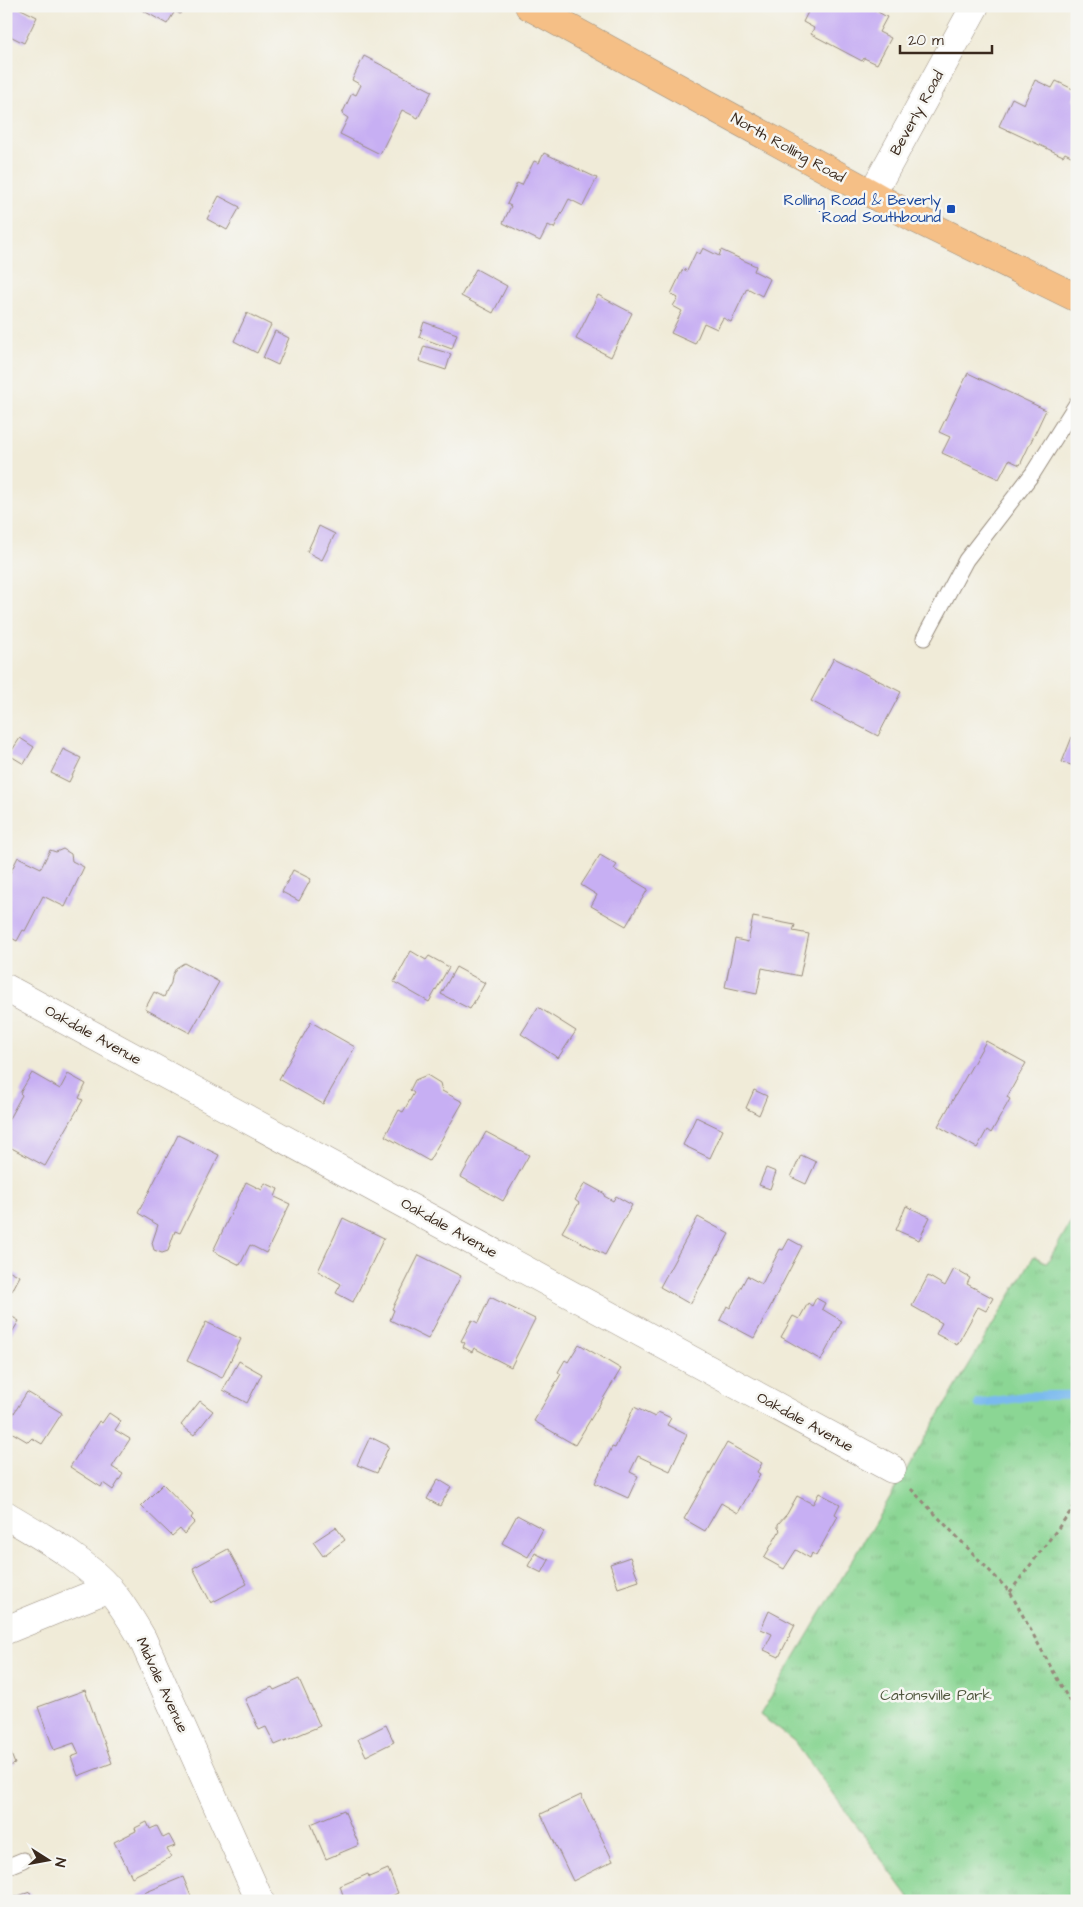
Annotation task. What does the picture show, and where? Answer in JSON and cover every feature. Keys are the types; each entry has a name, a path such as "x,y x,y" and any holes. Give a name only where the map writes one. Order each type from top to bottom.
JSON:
{"main road":[{"name":"North Rolling Road","path":"529,6 914,218 1077,298"}],"street":[{"name":"Beverly Road","path":"872,194 975,6"},
{"name":"Oakdale Avenue","path":"6,988 892,1469"},
{"name":"Midvale Avenue","path":"6,1515 50,1541 80,1562 109,1588 126,1611 142,1638 260,1901"},
{"path":"6,1630 109,1588"}],"lane":[{"path":"924,638 966,560 1033,473 1077,403"},
{"path":"6,1867 22,1860"}],"path":[{"path":"892,1469 1010,1592 1077,1714"},
{"path":"1010,1592 1077,1502"}],"green space":[{"name":"Catonsville Park","path":"1077,1212 1077,1901 912,1901 794,1741 760,1715 1034,1256 1047,1263"}],"building":[{"path":"6,6 15,6 37,17 24,43 6,34"},
{"path":"135,6 184,6 180,14 175,11 167,24"},
{"path":"811,6 821,6 826,9 827,6 867,6 887,17 879,32 891,38 877,64 864,58 862,61 811,34 814,28 803,22"},
{"path":"364,56 432,91 418,118 402,110 380,154 340,134 348,118 342,114 352,93 356,95 361,85 352,80"},
{"path":"1035,80 1052,88 1056,81 1077,91 1073,100 1077,102 1077,159 1065,153 1063,156 999,126 1012,98 1024,104"},
{"path":"544,153 597,178 583,206 569,199 554,228 548,225 540,241 503,223 511,206 507,204 517,183 522,185 534,161 539,163"},
{"path":"219,196 240,207 227,230 207,219"},
{"path":"703,248 719,256 721,250 756,266 754,271 770,279 762,296 747,288 731,322 723,318 717,329 704,323 695,344 671,333 682,311 673,306 678,298 671,294 683,269 687,271 696,252 700,254"},
{"path":"476,269 507,286 493,313 461,296"},
{"path":"598,295 632,313 611,357 576,339"},
{"path":"247,313 271,325 257,353 234,341"},
{"path":"424,322 457,334 452,349 419,337"},
{"path":"275,331 289,338 278,365 263,358"},
{"path":"424,346 451,354 446,370 419,361"},
{"path":"968,373 1046,410 1020,465 1009,460 999,479 942,453 950,437 939,432"},
{"path":"319,526 335,534 322,560 307,552"},
{"path":"834,658 901,692 878,736 811,701"},
{"path":"1072,737 1077,739 1077,767 1062,762"},
{"path":"20,738 34,747 24,764 9,755"},
{"path":"63,749 81,758 69,782 51,773"},
{"path":"63,849 71,854 72,861 84,867 65,907 43,896 25,931 23,930 17,941 6,935 6,876 10,873 18,857 41,868 50,850 56,852"},
{"path":"600,855 617,865 614,869 648,889 626,926 591,906 597,895 581,885"},
{"path":"293,870 311,879 299,901 282,892"},
{"path":"753,917 795,925 793,931 809,934 800,976 762,968 757,994 725,987 735,939 748,942"},
{"path":"411,951 426,960 429,956 449,967 429,1002 394,982"},
{"path":"184,963 219,982 190,1033 145,1009 154,992 164,997 176,968"},
{"path":"456,967 485,983 470,1009 441,994"},
{"path":"538,1007 576,1031 558,1058 521,1034"},
{"path":"311,1022 355,1047 323,1104 279,1079"},
{"path":"986,1041 1026,1063 1007,1097 1010,1099 991,1133 987,1130 977,1148 938,1126"},
{"path":"32,1073 60,1089 68,1074 86,1084 79,1098 83,1100 45,1166 6,1145 6,1124 22,1095 20,1093"},
{"path":"427,1075 440,1083 442,1091 463,1102 429,1161 385,1136 399,1110 403,1112 414,1093 410,1090 415,1080"},
{"path":"754,1090 767,1096 759,1115 746,1108"},
{"path":"696,1117 723,1130 710,1158 683,1145"},
{"path":"486,1132 529,1155 503,1201 461,1177"},
{"path":"178,1135 219,1155 180,1233 175,1231 168,1251 162,1253 154,1250 152,1243 158,1225 138,1213"},
{"path":"801,1155 816,1162 806,1184 791,1177"},
{"path":"766,1168 776,1172 770,1189 759,1185"},
{"path":"246,1182 262,1190 265,1183 278,1189 275,1197 290,1204 266,1253 250,1245 240,1265 213,1251"},
{"path":"585,1183 605,1194 604,1196 613,1201 616,1196 632,1205 605,1255 562,1232 579,1203 575,1200"},
{"path":"906,1206 930,1217 919,1240 896,1230"},
{"path":"698,1217 729,1234 690,1304 660,1287"},
{"path":"343,1218 384,1238 353,1302 336,1293 341,1284 318,1271"},
{"path":"789,1239 802,1246 754,1338 720,1320 727,1306 730,1308 747,1276 762,1284 780,1249 783,1250"},
{"path":"419,1255 461,1276 428,1339 390,1320 394,1310 392,1309"},
{"path":"6,1269 20,1276 12,1291 6,1288"},
{"path":"954,1269 970,1278 967,1284 993,1298 986,1311 978,1307 957,1345 936,1334 942,1323 912,1306 928,1276 945,1286"},
{"path":"490,1297 535,1319 511,1367 474,1348 472,1352 463,1347 465,1343 461,1341 472,1320 478,1323"},
{"path":"816,1298 825,1303 822,1309 842,1321 821,1360 781,1337 793,1316 799,1319 808,1303 812,1306"},
{"path":"6,1313 19,1321 6,1342"},
{"path":"206,1322 241,1339 222,1378 187,1361"},
{"path":"579,1344 621,1369 575,1445 534,1421 561,1374 558,1372 565,1360 568,1362"},
{"path":"239,1361 262,1374 247,1403 223,1390"},
{"path":"27,1392 62,1413 42,1444 32,1438 28,1442 6,1429"},
{"path":"200,1401 213,1411 194,1435 181,1425"},
{"path":"634,1407 655,1417 658,1412 671,1418 667,1425 687,1435 670,1471 638,1456 630,1472 638,1476 628,1498 595,1483 612,1447 615,1448"},
{"path":"109,1413 121,1421 115,1430 130,1439 112,1467 123,1474 113,1490 103,1483 101,1487 70,1467 99,1421 102,1423"},
{"path":"370,1437 389,1446 377,1473 357,1465"},
{"path":"727,1443 762,1463 757,1472 760,1474 738,1513 721,1503 705,1531 684,1519"},
{"path":"438,1479 451,1487 440,1506 427,1499"},
{"path":"163,1484 193,1515 191,1518 195,1522 184,1534 180,1529 172,1536 141,1506"},
{"path":"819,1493 840,1504 835,1514 838,1516 816,1556 812,1553 810,1558 796,1550 784,1569 764,1558 780,1530 778,1524 787,1514 797,1496 813,1504"},
{"path":"517,1515 543,1529 528,1557 502,1543"},
{"path":"336,1527 345,1540 323,1556 313,1542"},
{"path":"228,1549 247,1584 211,1603 193,1568"},
{"path":"535,1553 549,1560 542,1573 528,1566"},
{"path":"630,1557 639,1581 618,1588 610,1564"},
{"path":"769,1611 795,1625 779,1657 764,1650 772,1634 761,1629"},
{"path":"299,1679 320,1726 275,1745 266,1727 259,1730 245,1699 272,1687 274,1690"},
{"path":"85,1690 112,1763 78,1776 71,1757 79,1754 74,1743 54,1750 38,1707"},
{"path":"386,1725 394,1742 366,1756 358,1739"},
{"path":"6,1742 15,1764 6,1767"},
{"path":"581,1795 613,1861 573,1881 541,1814"},
{"path":"344,1810 359,1845 326,1859 311,1824"},
{"path":"147,1822 150,1829 157,1826 163,1838 169,1835 175,1846 167,1849 171,1857 132,1877 114,1842 136,1831 135,1828"},
{"path":"388,1869 398,1893 382,1901 345,1901 340,1886 368,1874 369,1877"},
{"path":"183,1877 193,1901 141,1901 139,1895"},
{"path":"30,1892 33,1901 16,1901 15,1897"}],"waterway":[{"path":"979,1404 1028,1396 1077,1395"}],"place":[{"name":"Rolling Road & Beverly Road Southbound","path":"951,209"}]}
